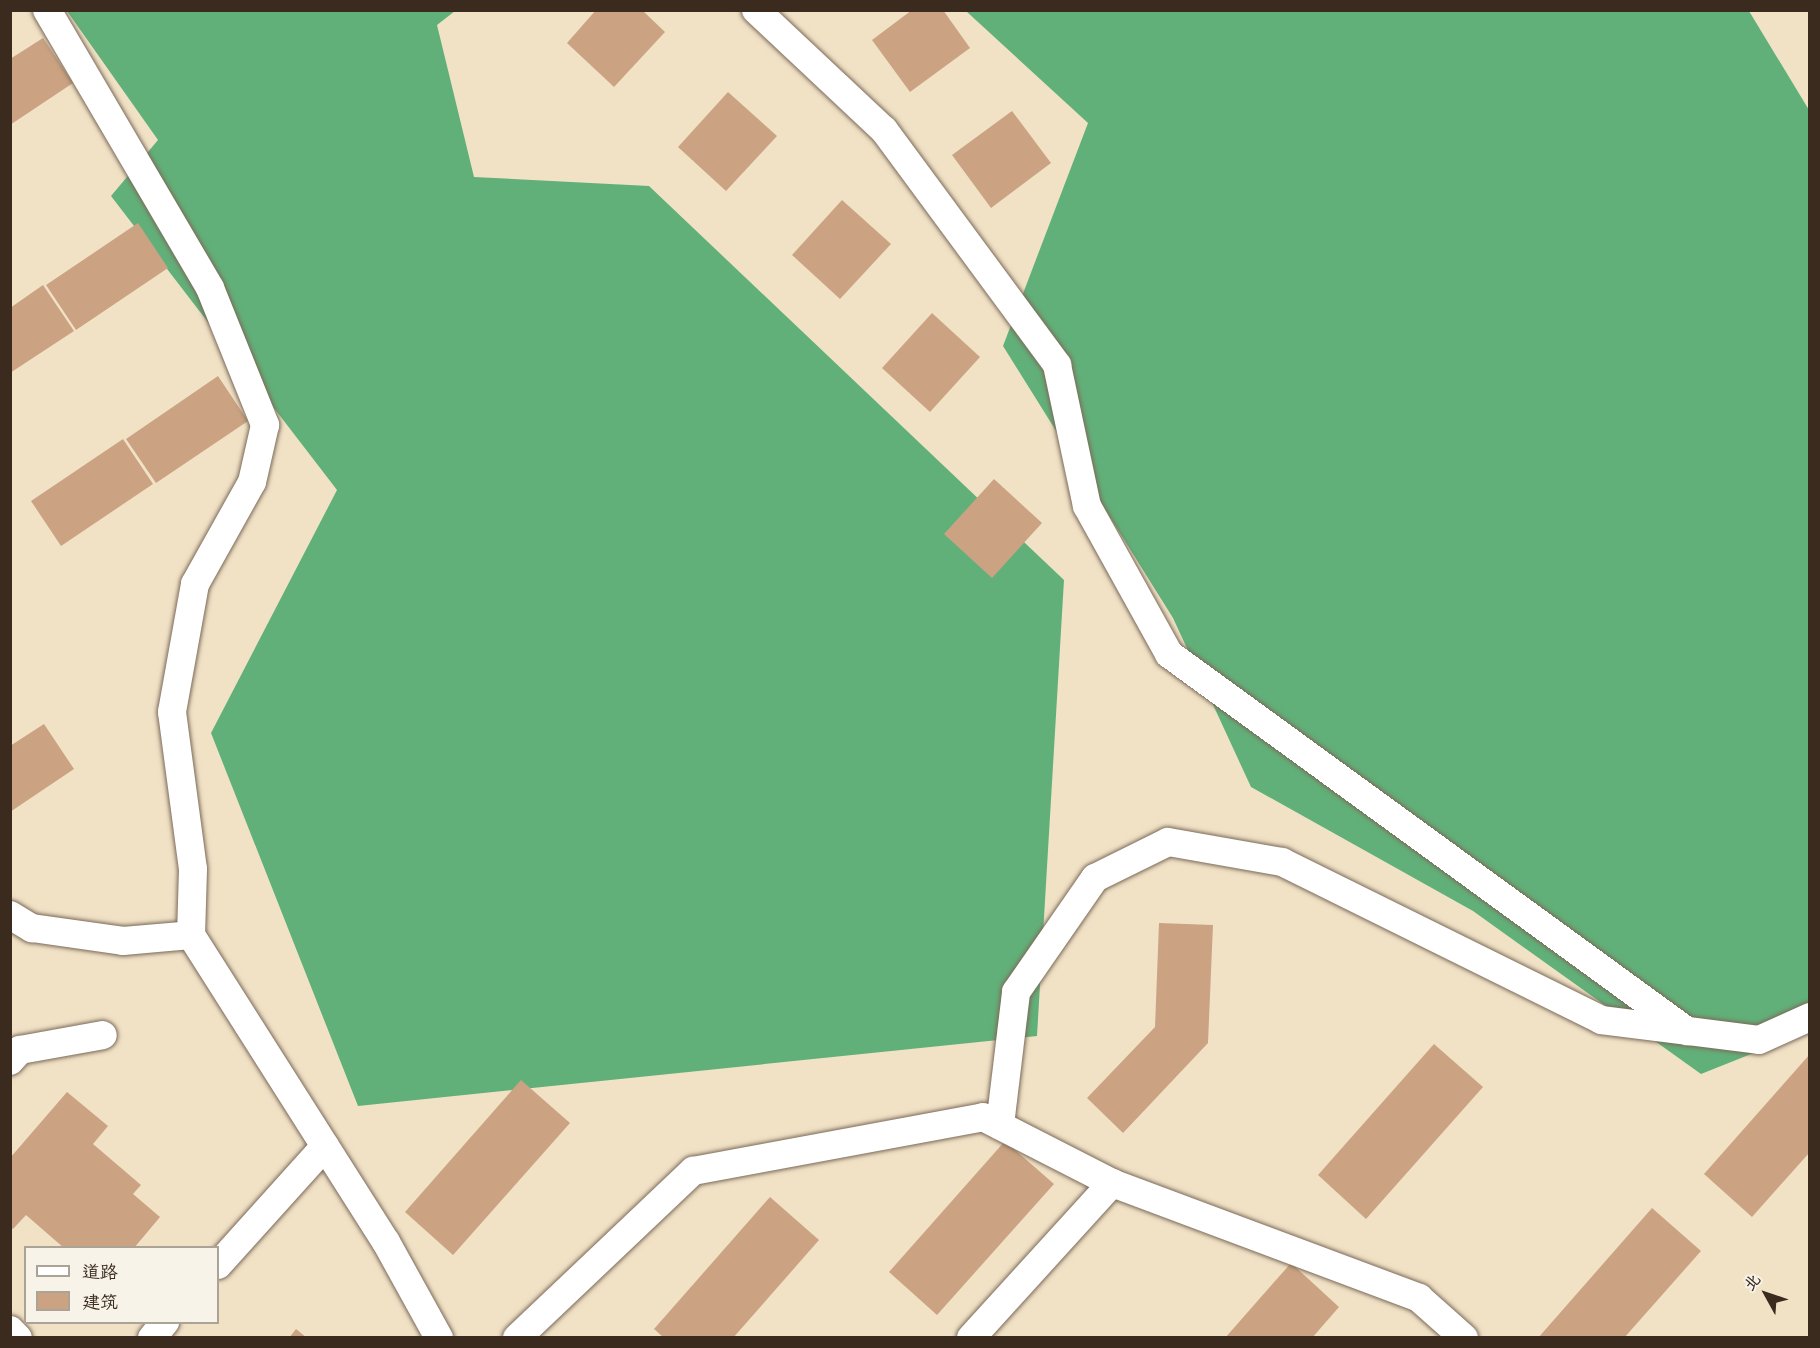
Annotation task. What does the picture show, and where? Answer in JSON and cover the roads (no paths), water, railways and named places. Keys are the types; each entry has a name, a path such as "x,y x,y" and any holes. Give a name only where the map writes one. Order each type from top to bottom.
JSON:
{"street":[{"path":"47,10 210,288 265,425 252,482 195,584 172,712 193,869 191,935 386,1242 439,1338"},
{"path":"756,10 884,130 1057,365 1087,506 1169,654 1687,1030"},
{"path":"1000,1125 1016,992 1095,878 1168,842 1282,861 1601,1020 1759,1040 1809,1017"},
{"path":"10,915 32,928 123,941 191,935"},
{"path":"10,1061 20,1050 103,1035"},
{"path":"517,1338 693,1171 983,1117 1112,1183 1419,1298 1464,1338"},
{"path":"219,1264 325,1146"},
{"path":"971,1338 1112,1183"},
{"path":"152,1338 164,1324"},
{"path":"10,1330 18,1338"}]}
